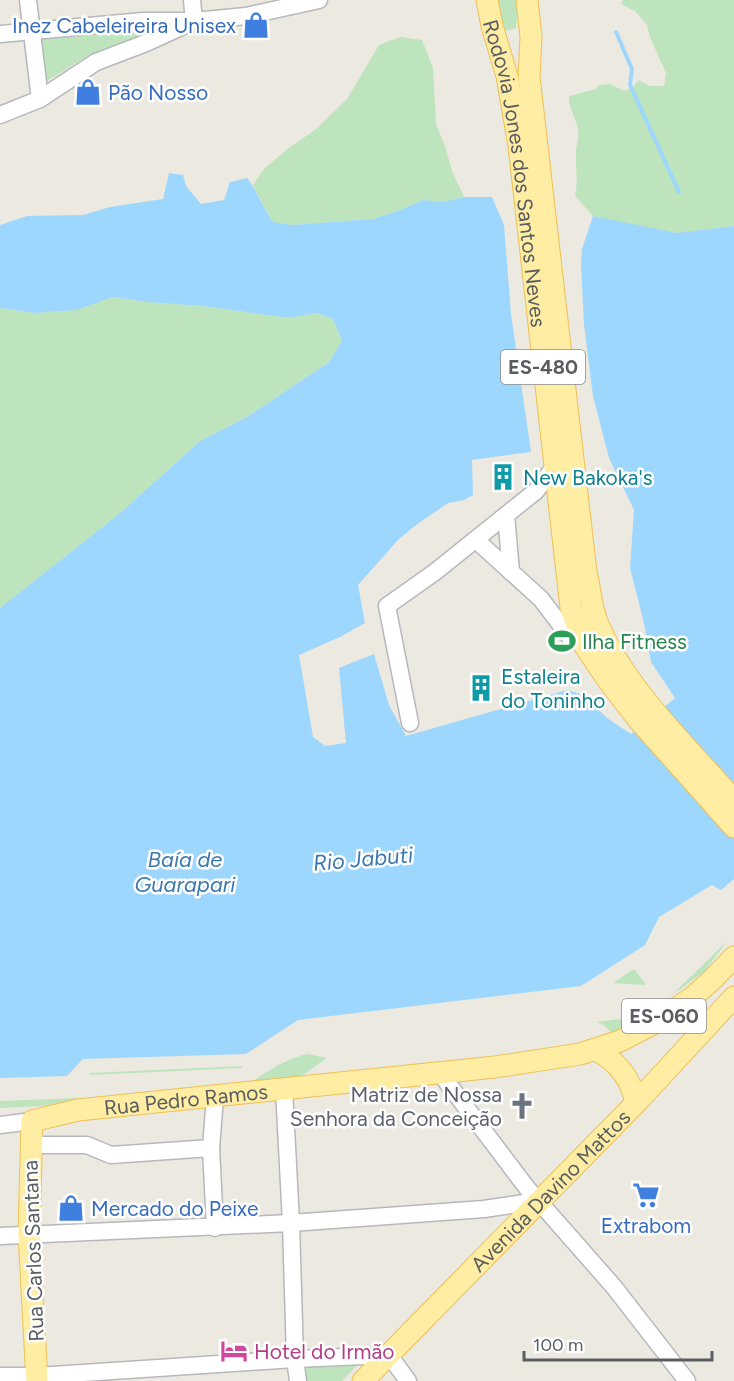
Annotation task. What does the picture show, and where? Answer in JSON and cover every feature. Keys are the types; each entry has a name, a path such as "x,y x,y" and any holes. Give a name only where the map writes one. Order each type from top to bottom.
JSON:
{"main road":[{"name":"Rodovia Jones dos Santos Neves","path":"487,0 507,76 519,146 571,608 585,646 610,683 644,712 734,800"},
{"name":"Rodovia Jones dos Santos Neves","path":"527,0 531,37 529,77 586,572 597,621 644,712 734,827"},
{"path":"531,37 537,0"},
{"name":"Rua Pedro Ramos","path":"32,1121 78,1110 505,1065 596,1050 653,1024 693,997 734,957"},
{"name":"Avenida Davino Mattos","path":"363,1381 636,1103 732,1001"},
{"path":"596,1050 607,1056 624,1071 634,1092 636,1103"},
{"name":"Rua Carlos Santana","path":"32,1121 29,1234 37,1378"}],"street":[{"path":"28,0 34,101"},
{"path":"192,0 194,21"},
{"path":"0,34 143,21 194,21 246,16 319,0"},
{"path":"0,115 34,101 96,62 194,21"},
{"path":"410,723 387,606 476,540 536,491 554,467"},
{"path":"506,515 511,572"},
{"path":"476,540 541,598 569,636 585,646"},
{"path":"440,1072 538,1201 614,1287 687,1381"},
{"path":"284,1089 298,1381"},
{"path":"215,1096 211,1148 215,1227"},
{"name":"Rua Pedro Ramos","path":"0,1125 32,1121"},
{"path":"43,1145 87,1145 111,1155 211,1148"},
{"path":"0,1236 215,1227 484,1209 538,1201"},
{"path":"0,1376 37,1378 296,1359 389,1355 408,1381"}],"green space":[{"path":"496,0 519,0 516,28 505,31"},
{"path":"623,0 734,0 734,226 678,233 652,230 593,216 575,196 578,132 569,96 596,89 599,85 610,84 624,91 633,87 639,80 650,86 664,86 666,73 647,25 635,11 621,4"},
{"path":"142,28 144,38 86,57 42,84 37,38"},
{"path":"400,37 422,40 433,68 436,124 452,171 464,197 443,202 423,200 373,219 291,225 273,223 253,185 264,169 315,130 347,99 379,45"},
{"path":"113,297 289,318 317,313 333,319 342,341 329,362 247,417 200,441 120,513 0,608 0,308 35,313 77,310"},
{"path":"727,941 705,971 672,995"},
{"path":"634,969 646,985 613,983"},
{"path":"644,1016 612,1033 596,1022"},
{"path":"307,1054 327,1058 294,1081 250,1083 284,1062"},
{"path":"242,1066 242,1068 90,1075 90,1073"},
{"path":"83,1098 64,1105 0,1108 0,1101"},
{"path":"360,1362 342,1381 307,1381 304,1363"}],"water":[{"name":"Baía de Guarapari","path":"169,173 183,175 186,186 201,204 224,200 230,182 247,178 273,222 291,225 373,219 423,200 443,202 464,197 492,197 504,225 511,314 531,452 472,460 473,495 464,500 448,503 416,525 398,540 358,585 365,623 299,655 313,737 325,746 346,743 339,668 374,654 389,705 406,736 567,690 584,695 607,718 631,734 675,698 651,662 630,568 634,510 609,458 593,396 584,325 582,249 593,216 677,233 734,226 734,879 721,890 712,885 659,917 645,945 581,986 298,1020 246,1054 83,1059 67,1076 0,1078 0,608 120,513 200,441 247,417 329,362 342,341 333,319 317,313 289,318 113,297 77,310 35,313 0,308 0,225 27,216 83,215 110,207 163,199"}],"waterway":[{"path":"616,32 632,69 630,85 679,192"}],"place":[{"name":"Inez Cabeleireira Unisex","path":"256,25"},
{"name":"Pão Nosso","path":"88,92"},
{"name":"New Bakoka's","path":"503,477"},
{"name":"Ilha Fitness","path":"562,641"},
{"name":"Estaleira do Toninho","path":"481,688"},
{"name":"Matriz de Nossa Senhora da Conceição","path":"522,1106"},
{"name":"Extrabom","path":"646,1195"},
{"name":"Mercado do Peixe","path":"71,1208"},
{"name":"Hotel do Irmão","path":"234,1351"}],"water label":[{"name":"Rio Jabuti","path":"363,859"}]}
